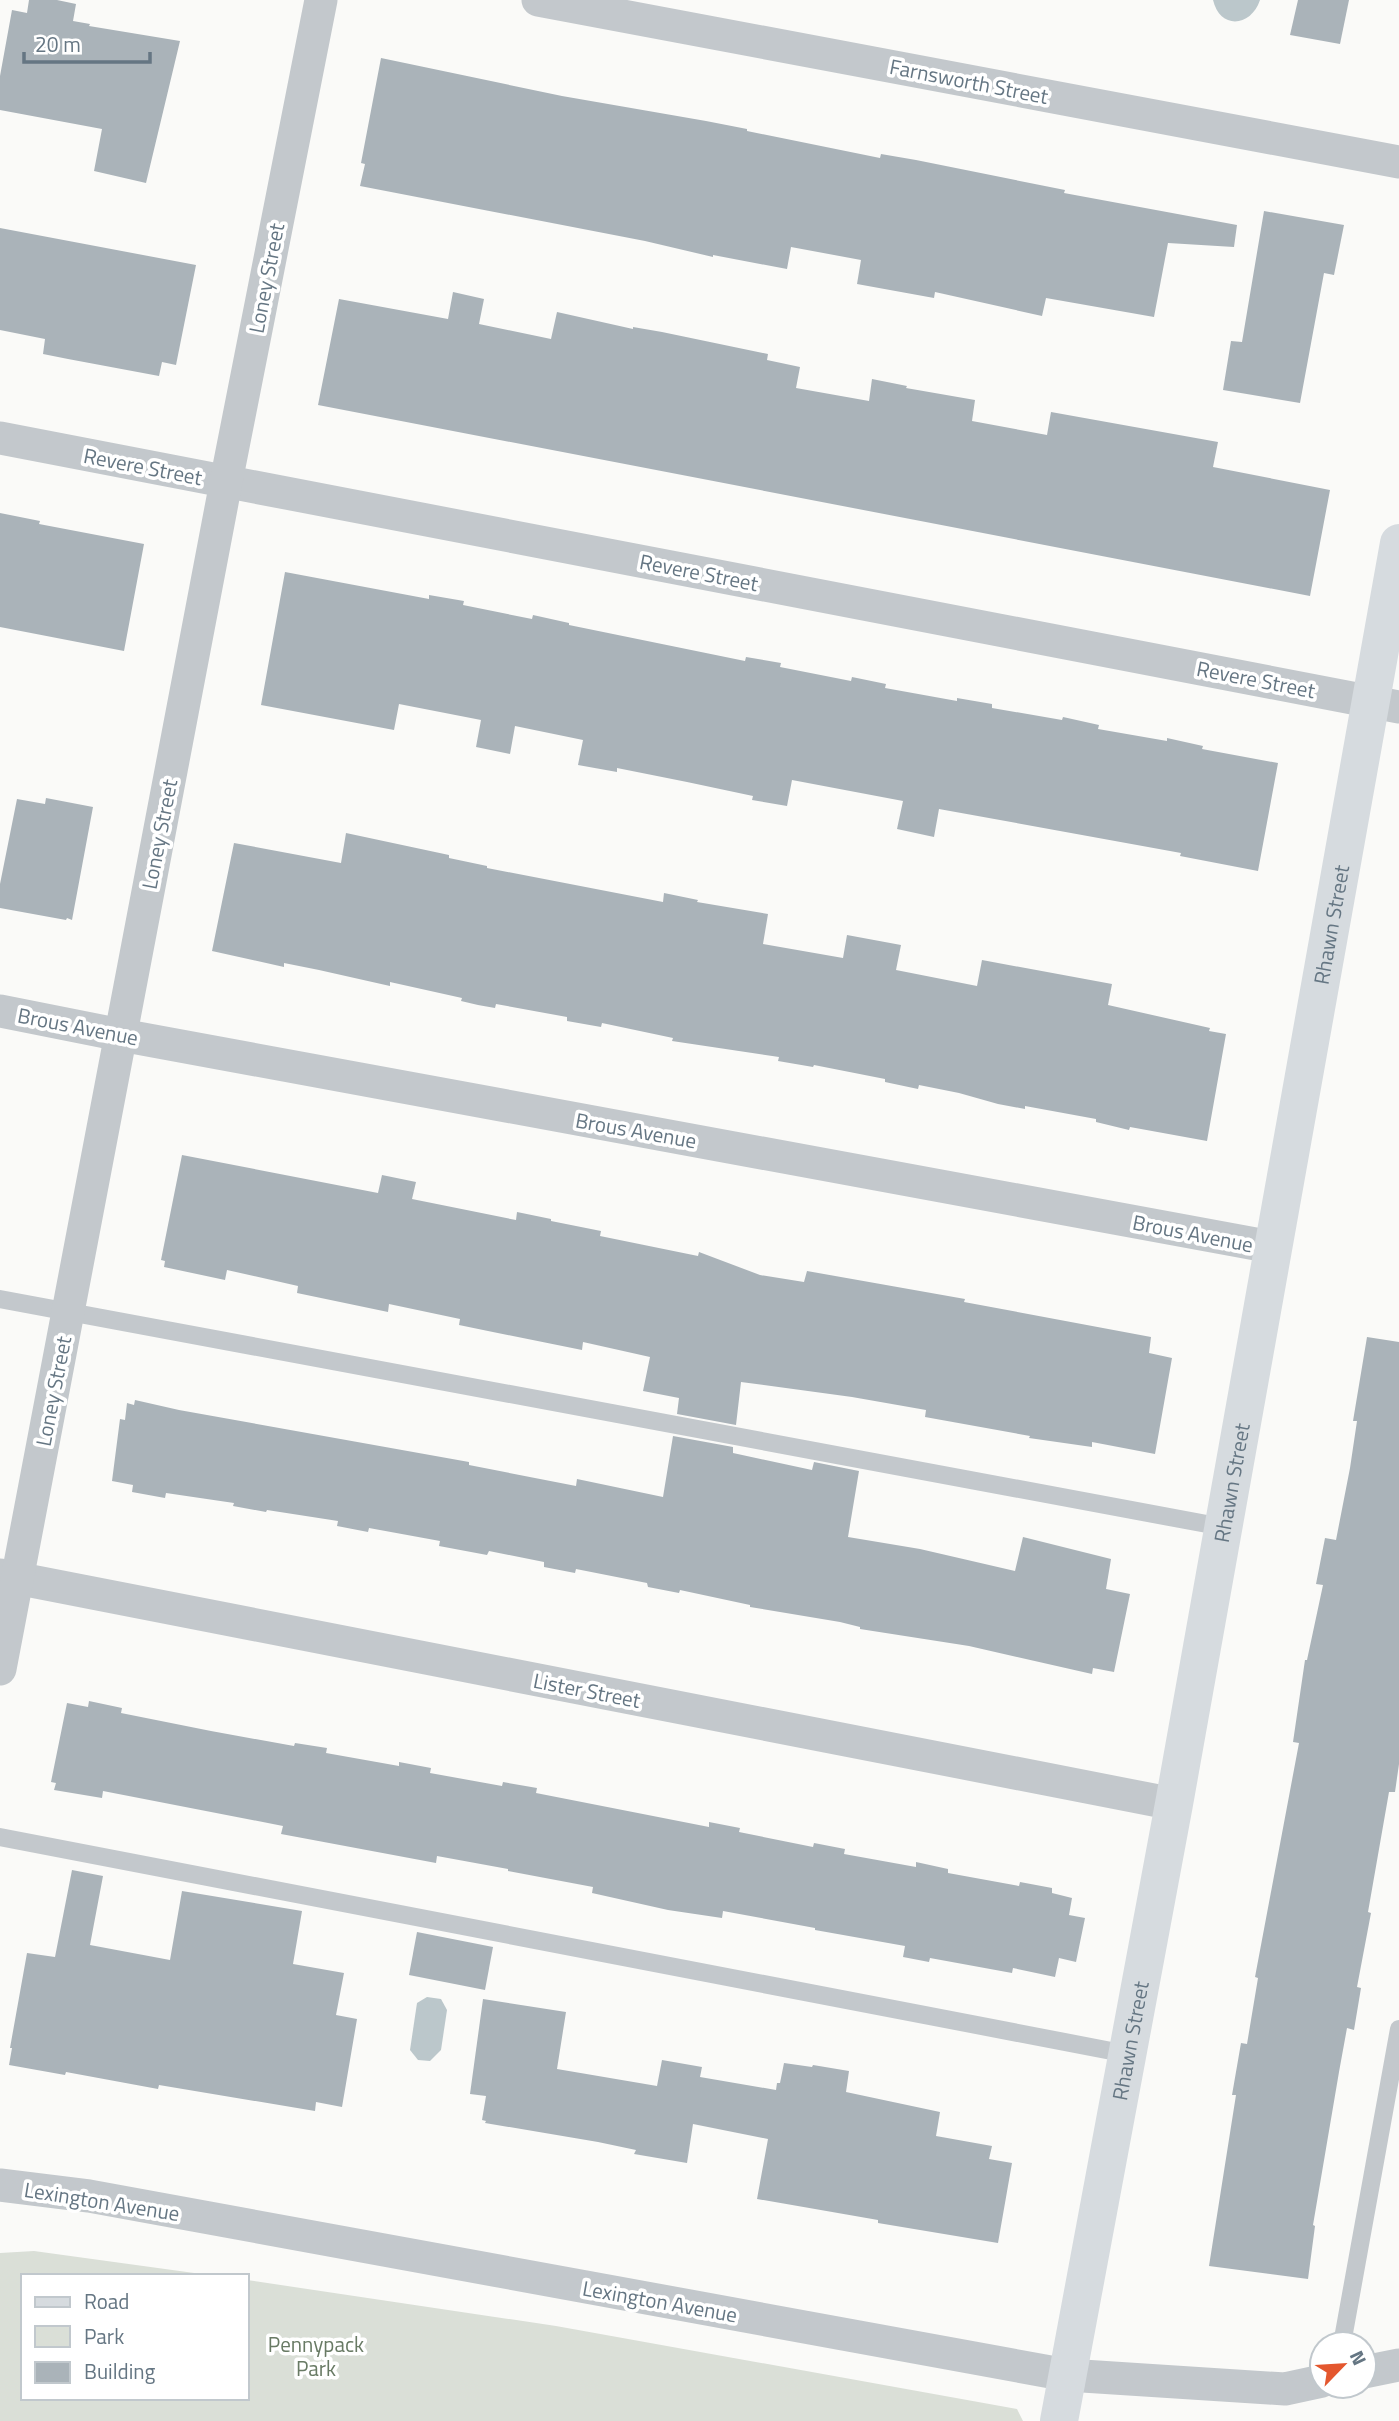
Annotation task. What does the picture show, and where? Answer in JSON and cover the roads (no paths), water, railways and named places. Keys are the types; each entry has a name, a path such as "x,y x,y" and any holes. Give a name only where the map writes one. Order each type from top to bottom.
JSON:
{"main road":[{"name":"Rhawn Street","path":"1059,2421 1174,1804 1272,1247 1385,704 1399,543"}],"street":[{"name":"Loney Street","path":"0,1669 9,1576 69,1312 226,482 321,0"},
{"name":"Farnsworth Street","path":"538,0 1399,162"},
{"name":"Revere Street","path":"0,438 1385,704"},
{"name":"Brous Avenue","path":"0,1011 1272,1247"},
{"name":"Lister Street","path":"9,1576 1174,1804"},
{"name":"Lexington Avenue","path":"0,2185 89,2196 1067,2375 1285,2389 1308,2384"},
{"path":"1378,2369 1399,2365"}],"lane":[{"path":"0,1298 1223,1527"},
{"path":"0,1837 1127,2054"},
{"path":"1345,2330 1399,2029"}],"park label":[{"name":"Pennypack Park","path":"316,2356"}]}
